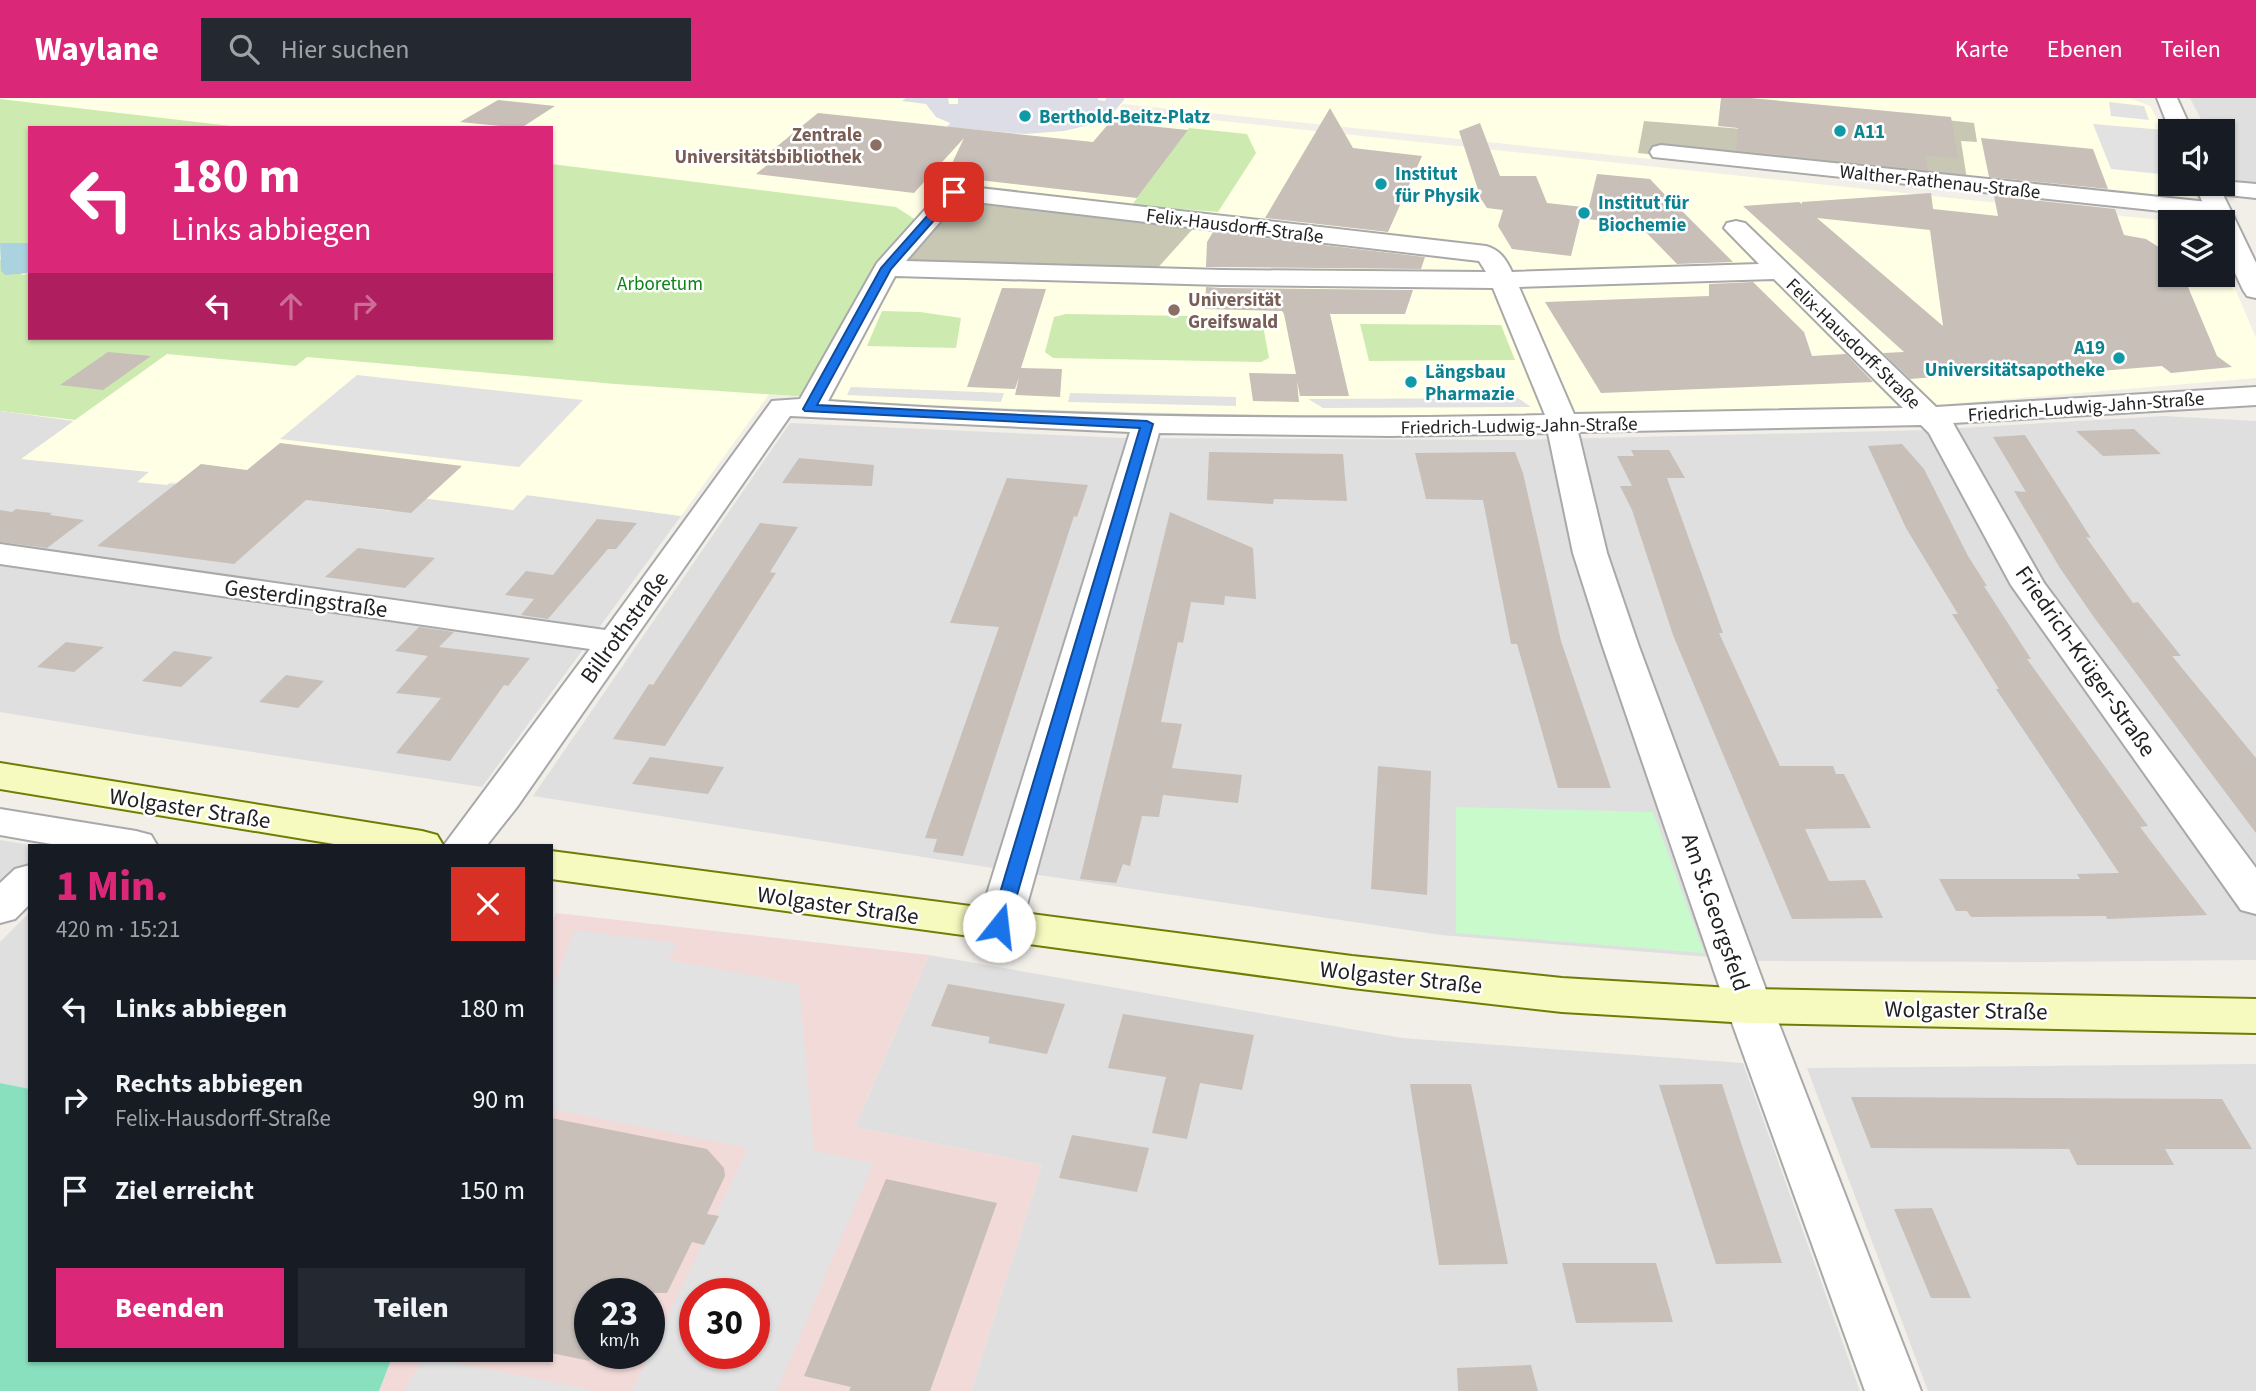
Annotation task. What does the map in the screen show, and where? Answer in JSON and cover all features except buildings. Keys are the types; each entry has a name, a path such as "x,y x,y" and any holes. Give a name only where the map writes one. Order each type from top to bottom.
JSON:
{"main road":[{"name":"Wolgaster Straße","path":"0,776 416,844"},
{"name":"Wolgaster Straße","path":"553,864 1352,972 1548,993 1749,1006 2256,1016"}],"street":[{"path":"2167,98 2176,119"},
{"name":"Walther-Rathenau-Straße","path":"1661,152 2218,210"},
{"name":"Felix-Hausdorff-Straße","path":"796,408 886,268 960,185 1486,254 1494,261 1504,279 1563,425"},
{"path":"2235,188 2256,191"},
{"path":"2212,196 2218,210"},
{"name":"Felix-Hausdorff-Straße","path":"1736,228 1928,416"},
{"path":"2235,238 2249,261 2256,290"},
{"name":"Felix-Hausdorff-Straße","path":"886,268 1164,287 1660,278 1780,271"},
{"name":"Friedrich-Ludwig-Jahn-Straße","path":"796,408 1147,424 1390,427 1928,416 2256,396"},
{"name":"Billrothstraße","path":"467,844 613,642 796,408"},
{"name":"Friedrich-Krüger-Straße","path":"1928,416 1942,429 2028,585 2256,899"},
{"path":"999,926 1147,424"},
{"name":"Am St.Georgsfeld","path":"1563,425 1590,553 1749,1006 1893,1391"},
{"name":"Gesterdingstraße","path":"0,554 613,642"},
{"path":"71,840 113,796"},
{"name":"Wolgaster Straße","path":"0,822 71,840 123,844"},
{"path":"0,908 28,881"}],"shaded area":[{"name":"Universität Greifswald","path":"0,98 2129,98 2150,106 2158,120 2158,196 2195,196 2202,210 2158,212 1123,104 1117,110 2158,220 2158,287 2234,287 2256,338 2256,378 1902,408 1531,415 1290,416 1021,409 844,401 769,394 681,516 527,495 513,510 407,496 391,511 171,482 167,485 137,482 149,472 21,459 74,421 0,411"},
{"name":"Berthold-Beitz-Platz","path":"906,98 948,98 949,104 958,104 958,98 1124,100 1111,115 1089,125 1064,131 1024,134 947,127 950,123 936,117 926,104 902,101"},
{"path":"2190,98 2256,98 2256,185 2235,180 2235,119 2201,119"},
{"path":"2109,102 2144,106 2149,120 2111,116"},
{"path":"1946,120 1974,123 1977,142 1961,141 1968,186 1638,153 1644,121 1816,135"},
{"path":"2093,124 2158,129 2158,174 2111,169"},
{"path":"961,195 1200,221 1154,272 902,266"},
{"path":"357,375 583,400 519,467 280,439"},
{"path":"851,387 1004,393 1001,402 847,395"},
{"path":"1070,393 1236,397 1236,406 1068,402"},
{"path":"1518,398 1531,407 1323,408 1308,399"},
{"path":"0,411 75,420 22,459 150,471 138,482 407,496 513,510 526,495 681,516 482,787 141,735 0,712"},
{"path":"2164,416 2256,421 2256,960 1757,961 1441,935 533,796 790,423 1124,438 1516,440 1927,430"},
{"path":"0,840 28,845 28,864 0,891"},
{"path":"556,913 929,955 855,1127 1042,1165 971,1391 379,1391 390,1362 553,1362 553,920"},
{"path":"28,914 28,1089 0,1083 0,942"},
{"path":"574,930 677,943 668,960 799,984 814,1151 873,1163 777,1391 632,1391 643,1369 665,1369 665,1322 679,1293 679,1369 770,1369 770,1278 686,1278 748,1148 553,1109 553,988"},
{"path":"929,955 1402,1038 1743,1063 1860,1391 971,1391 1042,1165 855,1127"},
{"path":"2256,1064 2256,1391 1928,1391 1807,1068"},
{"path":"421,1362 452,1362 595,1391 404,1391"}],"green space":[{"path":"0,99 231,126 28,126 28,243 0,243"},
{"path":"1189,128 1247,134 1256,153 1218,212 1132,205"},
{"name":"Arboretum","path":"553,164 896,207 919,222 856,299 809,397 615,384 307,357 296,366 167,354 75,420 0,411 0,260 23,275 28,274 28,340 553,340"},
{"path":"882,311 920,312 961,318 956,348 867,346"},
{"path":"1066,314 1254,317 1262,320 1269,358 1261,362 1053,358 1045,352 1054,317"},
{"path":"1360,324 1501,325 1515,360 1369,361"},
{"path":"1456,807 1653,812 1704,953 1456,933"},
{"path":"0,1083 28,1089 28,1362 390,1362 379,1391 0,1391"}],"water":[{"path":"0,243 28,243 28,273 5,275 1,271"}],"place":[{"name":"Berthold-Beitz-Platz","path":"1025,116"},
{"name":"A11","path":"1840,131"},
{"name":"Zentrale Universitätsbibliothek","path":"876,145"},
{"name":"Institut für Physik","path":"1381,184"},
{"name":"Institut für Biochemie","path":"1584,213"},
{"name":"Universität Greifswald","path":"1174,310"},
{"name":"A19 Universitätsapotheke","path":"2119,358"},
{"name":"Längsbau Pharmazie","path":"1411,382"}],"route":[{"path":"954,192 886,268 809,409 1147,424 999,926"}]}
